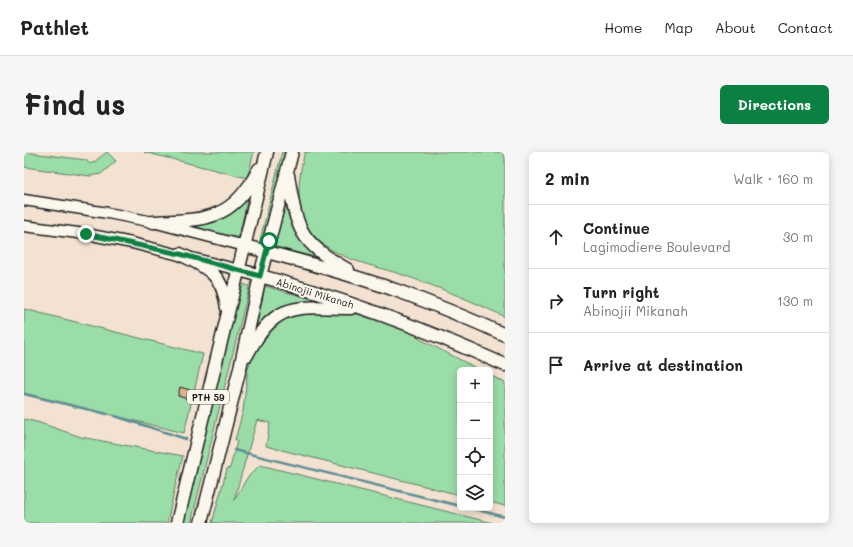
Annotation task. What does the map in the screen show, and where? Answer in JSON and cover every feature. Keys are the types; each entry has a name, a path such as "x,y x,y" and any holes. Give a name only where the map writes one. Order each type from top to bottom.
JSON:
{"main road":[{"name":"PTH 59","path":"201,523 240,368 260,276 292,152"},
{"name":"PTH 59","path":"177,523 267,153"},
{"path":"153,222 190,220 216,215 225,211 246,189 267,153"},
{"path":"288,170 294,207 301,231 317,250 367,280"},
{"path":"245,246 367,280 455,312 505,335"},
{"path":"180,254 203,265 218,278 226,295 228,314"},
{"name":"Abinojii Mikanah","path":"239,270 366,309 417,327 505,364"},
{"path":"240,368 266,325 277,315 292,310 311,307 366,309"}],"street":[{"path":"24,200 63,205 153,222 245,246"},
{"name":"Abinojii Mikanah","path":"24,226 100,237 180,254 239,270"}],"green space":[{"path":"24,152 86,160 90,164 107,152 116,161 101,174 90,176 24,167"},
{"path":"144,152 254,152 247,178"},
{"path":"282,152 286,152 261,245 259,244"},
{"path":"305,152 502,152 505,157 505,317 469,300 431,285 342,255 330,249 320,241 311,232 306,223 300,203 299,182"},
{"path":"286,198 315,255 315,257 275,247"},
{"path":"246,199 247,201 238,240 190,229 191,226 215,221 230,215"},
{"path":"244,284 249,286 248,292 191,523 182,523 236,302"},
{"path":"265,286 323,302 261,324 256,328"},
{"path":"24,309 203,354 184,433 24,393"},
{"path":"325,311 357,314 415,333 420,339 474,367 457,367 457,494 266,446 270,423 257,420 234,500 247,478 260,465 493,523 212,523 227,469 230,468 237,441 235,440 243,411 248,368 256,348 272,324 291,314"},
{"path":"493,377 505,383 505,506 493,503"},
{"path":"24,419 81,437 183,456 167,523 24,523"}],"building":[{"path":"180,387 190,390 188,399 178,396"}],"waterway":[{"path":"24,394 107,414"},
{"path":"115,416 186,439"},
{"path":"234,450 457,505"},
{"path":"482,511 505,517"}],"route":[{"path":"86,234 180,254 260,276 269,241"}]}
